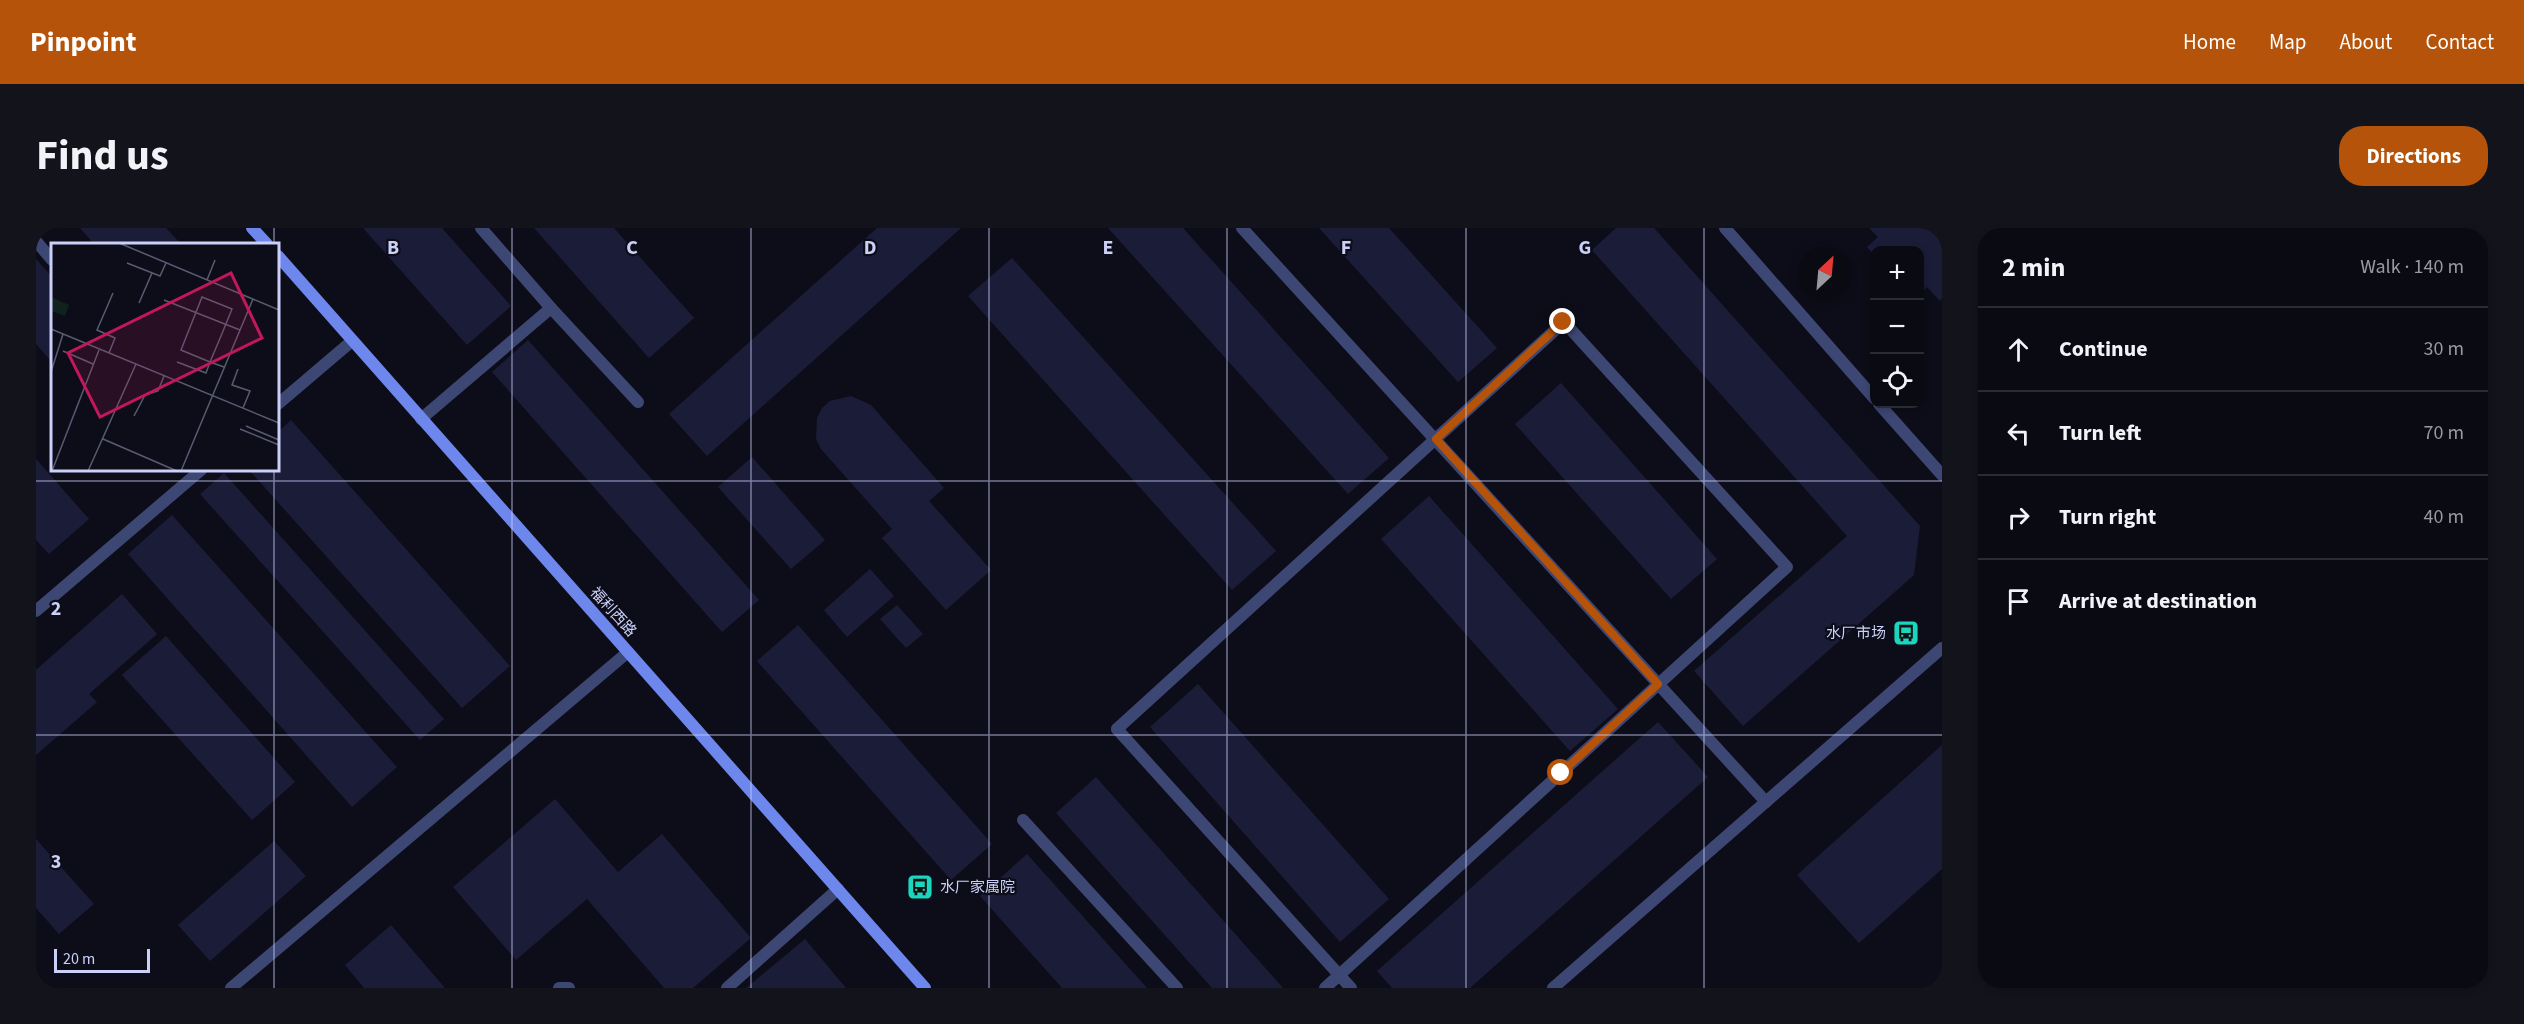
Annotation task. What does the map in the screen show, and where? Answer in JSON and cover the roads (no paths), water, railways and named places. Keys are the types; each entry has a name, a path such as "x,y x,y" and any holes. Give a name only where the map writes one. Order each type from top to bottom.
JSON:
{"main road":[{"path":"252,228 266,243"},
{"name":"福利西路","path":"279,257 925,988"}],"street":[{"path":"481,228 638,402"},
{"path":"1242,228 1766,802"},
{"path":"1725,228 1870,392"},
{"path":"36,241 51,259"},
{"path":"422,420 551,308"},
{"path":"1325,988 1339,975 1658,684 1787,567 1563,322 1117,729 1339,975 1351,988"},
{"path":"279,404 352,341"},
{"path":"1883,408 1942,475"},
{"path":"36,611 200,471"},
{"path":"1553,988 1942,648"},
{"path":"231,988 628,652"},
{"path":"1023,820 1177,988"},
{"path":"727,988 838,889"},
{"path":"559,988 569,988"}],"place":[{"name":"水厂市场","path":"1906,633"},
{"name":"水厂家属院","path":"920,887"}]}
